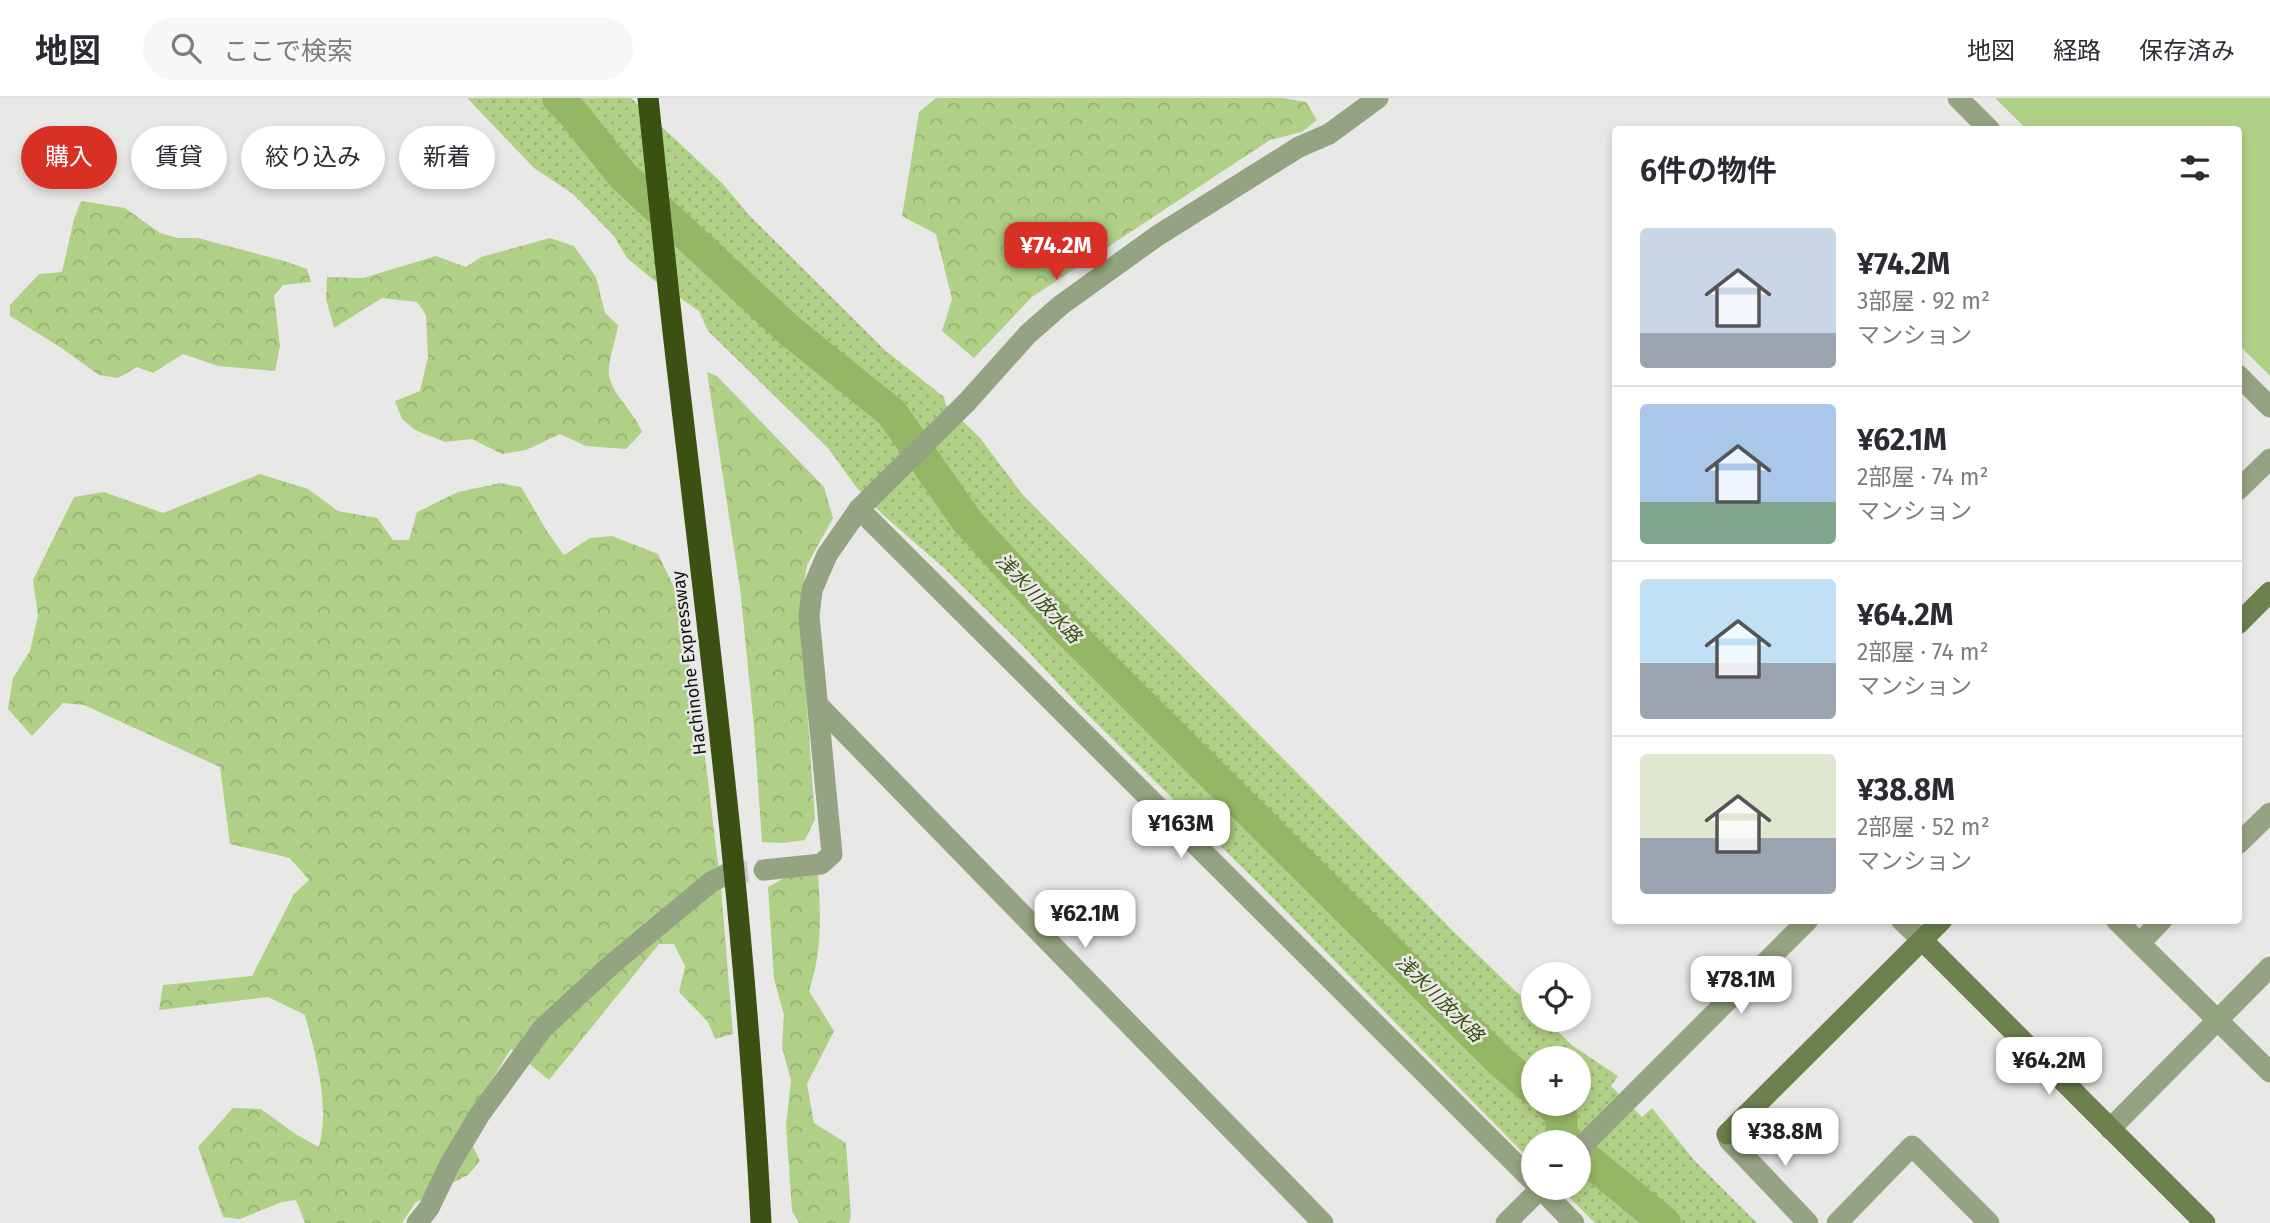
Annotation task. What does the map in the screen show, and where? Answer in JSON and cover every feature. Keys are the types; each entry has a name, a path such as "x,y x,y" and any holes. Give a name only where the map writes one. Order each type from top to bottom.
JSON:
{"highway":[{"name":"Hachinohe Expressway","path":"648,98 740,796 768,1099 774,1223"},
{"name":"Hachinohe Expressway","path":"661,98 685,372 729,811 755,1104 761,1223"}],"street":[{"path":"764,870 821,864 832,854 809,616 812,590 827,555 859,509 967,402 1028,334 1061,305 1157,236 1299,147 1329,134 1378,98"},
{"path":"1958,98 1986,126"},
{"path":"2242,379 2270,407"},
{"path":"2242,486 2270,459"},
{"path":"859,509 1521,1169"},
{"path":"2242,620 2270,592"},
{"path":"818,705 1323,1223"},
{"path":"2242,840 2270,813"},
{"path":"417,1223 429,1208 450,1164 480,1114 542,1029 611,965 712,882 727,874"},
{"path":"1591,1137 1804,924"},
{"path":"1905,924 2205,1223"},
{"path":"1808,1223 1729,1140 1727,1134 1938,924"},
{"path":"2120,924 2270,1072"},
{"path":"2140,943 2158,924"},
{"path":"2110,1129 2270,967"},
{"path":"1837,1223 1912,1146 1989,1223"},
{"path":"1506,1223 1529,1200"},
{"path":"1552,1200 1574,1223"}],"green space":[{"path":"467,98 631,98 722,183 749,215 886,351 944,397 946,405 980,438 1023,495 1456,934 1521,996 1521,1032 1558,1032 1573,1046 1521,1046 1521,1116 1591,1116 1591,1058 1618,1076 1611,1086 1642,1117 1652,1108 1694,1160 1757,1223 1595,1223 1572,1200 1591,1200 1591,1130 1521,1130 1521,1151 1273,898 1082,709 1022,645 945,569 882,514 857,488 828,448 708,331 699,311 627,258 614,236 573,194 534,168"},
{"path":"936,98 1283,98 1306,102 1317,120 1302,132 1270,140 1032,297 974,358 942,331 952,299 936,234 902,216 919,112"},
{"path":"1995,98 2270,98 2270,376 2242,348 2242,126 2023,126"},
{"path":"81,201 125,208 160,233 178,238 198,238 307,269 311,282 283,285 274,296 280,346 275,371 218,366 183,354 153,373 137,367 118,378 99,375 10,316 10,305 39,274 62,272 74,219"},
{"path":"550,238 574,246 596,277 605,313 618,325 609,377 642,432 626,449 586,446 560,434 526,450 502,454 472,439 445,442 415,430 402,419 395,401 420,391 428,357 426,315 417,302 382,298 334,328 326,299 327,277 363,278 436,256 466,267 481,257"},
{"path":"707,372 717,376 824,487 833,518 807,565 800,608 815,819 805,840 762,842 740,588"},
{"path":"260,474 308,489 338,511 377,518 393,540 409,540 417,512 458,492 500,483 521,487 564,555 590,538 612,536 658,554 686,612 694,734 705,756 721,888 733,1034 715,1039 708,1022 679,992 685,966 674,944 659,944 549,1080 511,1049 463,1126 480,1161 468,1175 415,1203 402,1223 305,1223 296,1200 282,1202 240,1219 223,1217 198,1147 233,1108 261,1109 319,1147 322,1098 305,1015 268,997 159,1010 163,985 252,976 294,894 309,880 290,858 230,844 220,767 84,705 63,703 32,736 8,709 13,678 30,651 38,616 33,580 74,497 104,492 163,513"},
{"path":"790,875 818,875 820,933 809,991 834,1031 807,1084 814,1123 846,1143 851,1216 849,1223 799,1223 792,1211 786,1125 791,1081 782,1047 784,1015 774,979 768,887"}],"waterway":[{"name":"浅水川放水路","path":"558,98 623,176 790,331 892,413 967,521 1067,630 1499,1060 1521,1079"},
{"name":"浅水川放水路","path":"1561,1116 1562,1130"},
{"name":"浅水川放水路","path":"1591,1163 1665,1223"}],"tunnel":[{"path":"727,874 764,870"}]}
